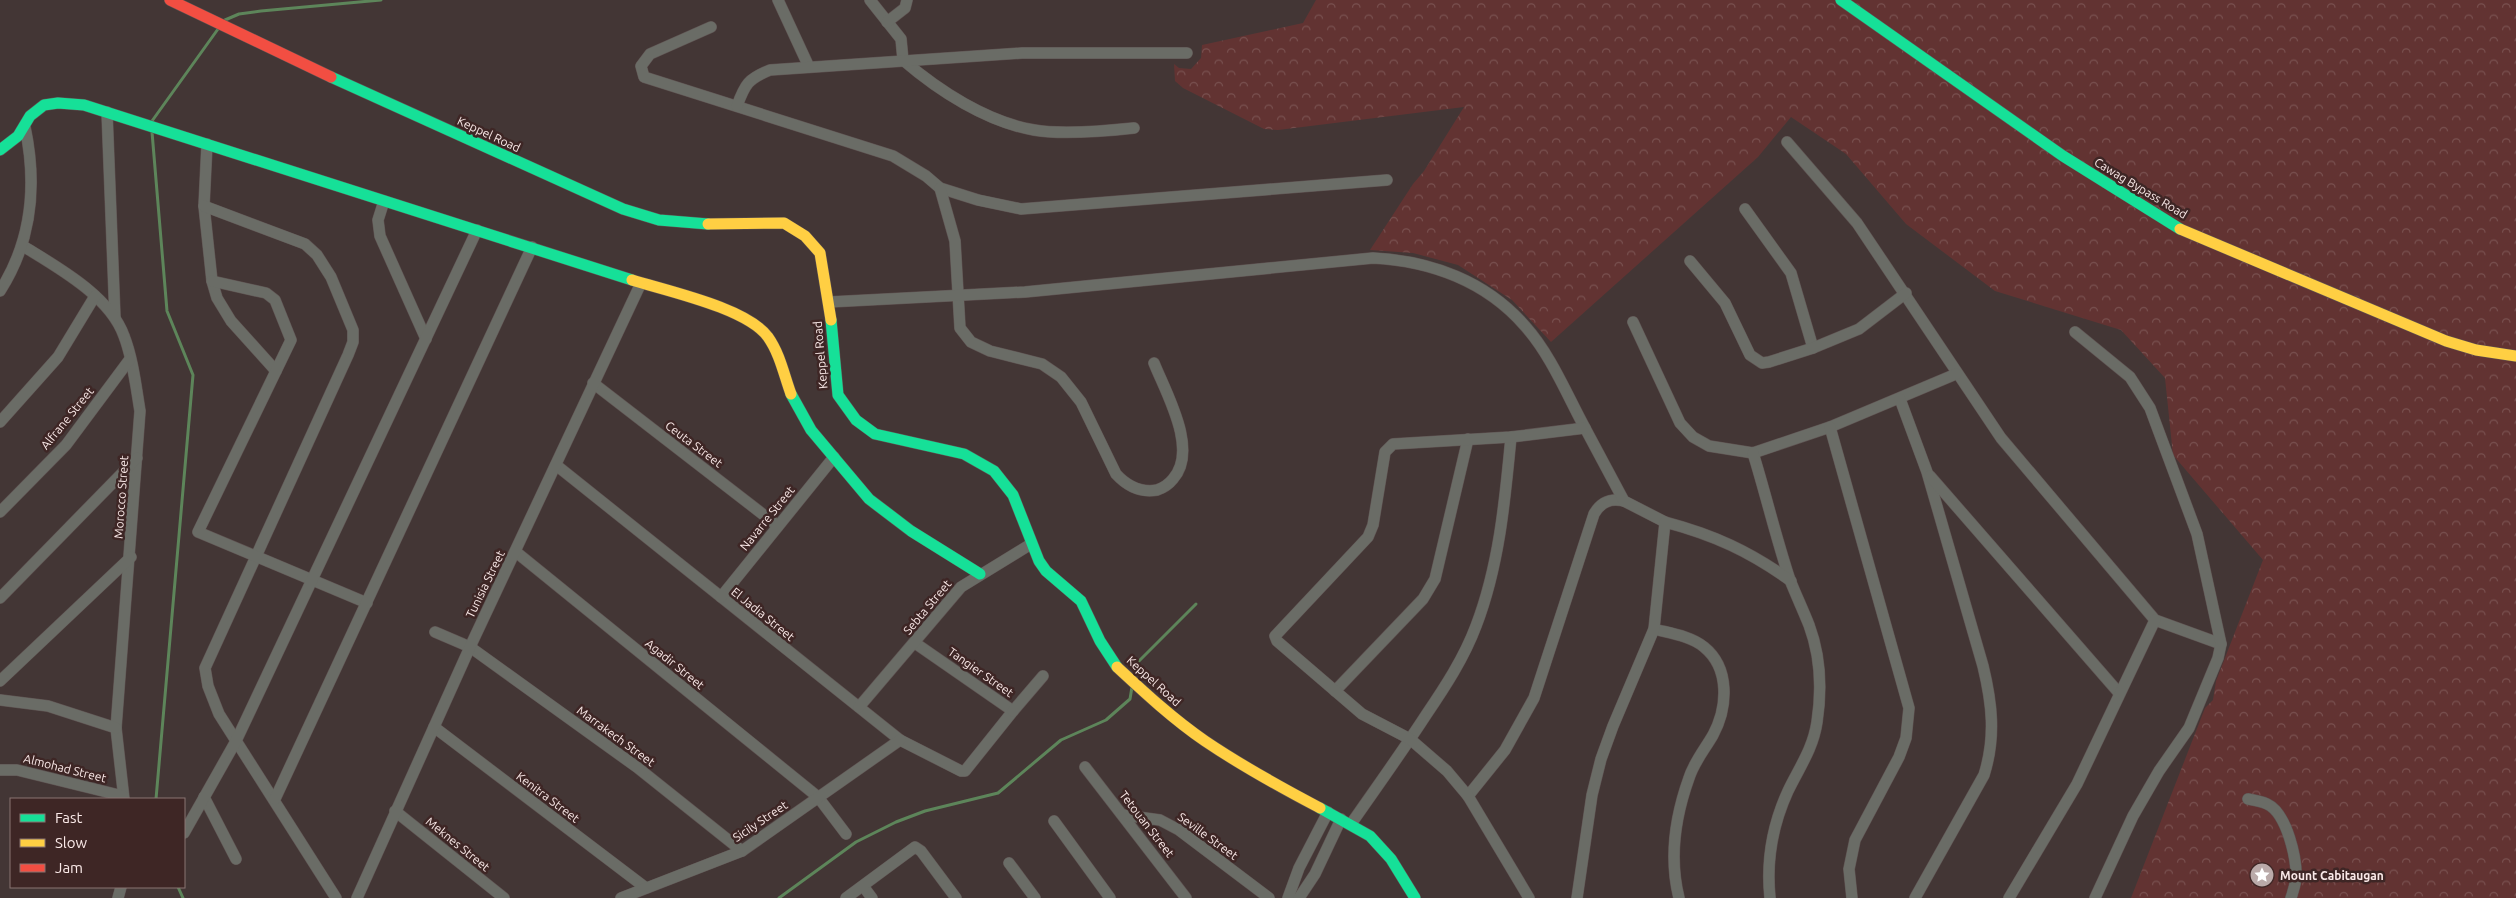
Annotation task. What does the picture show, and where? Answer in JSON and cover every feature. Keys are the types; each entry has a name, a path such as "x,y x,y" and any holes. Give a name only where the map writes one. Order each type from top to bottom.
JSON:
{"street":[{"name":"Keppel Road","path":"170,0 397,108 623,210 659,220 694,224 784,223 805,236 820,253 829,302 838,394 856,420 875,434 964,454 986,464 1008,487 1022,516 1031,544 1046,571 1081,601 1104,650 1118,667 1140,688 1204,740 1253,772 1370,836 1398,868 1415,898"},
{"path":"778,0 809,67"},
{"path":"870,0 901,39 903,60 926,80 970,106 1018,126 1036,130 1089,131 1134,128"},
{"path":"887,22 905,8 907,0"},
{"name":"Cawag Bypass Road","path":"1841,0 1875,26 2063,156 2171,224 2446,341 2476,350 2516,356"},
{"path":"711,27 650,54 641,66 644,77 893,156 926,176 940,188 978,200 1020,209 1387,180"},
{"path":"737,106 744,88 752,77 770,70 1022,53 1187,53"},
{"path":"0,150 25,127 30,116 44,105 58,102 84,105 641,282 752,320 768,334 776,348 789,389 805,422 871,501 910,530 980,574"},
{"path":"107,112 115,318"},
{"path":"0,291 22,246 30,214 31,156 25,127"},
{"path":"1788,142 1857,223 1906,293 1956,374 2024,468 2155,620 2221,644"},
{"path":"207,144 204,206 212,281 216,298 231,321 276,371"},
{"path":"940,188 955,242 960,328 971,342 990,351 1042,364 1061,377 1081,402 1116,474 1124,483 1140,490 1156,490 1168,484 1177,474 1183,456 1179,428 1154,363"},
{"path":"384,201 378,220 380,236 426,339"},
{"path":"204,206 305,244 317,255 331,277 353,330 353,342 348,355 205,668 208,686 236,741 275,799 336,898"},
{"path":"1745,209 1792,273 1813,348"},
{"path":"185,831 236,741 477,230"},
{"name":"Morocco Street","path":"22,246 63,271 94,296 115,318 124,336 140,411 131,557 116,728 124,798"},
{"path":"275,799 532,247"},
{"path":"829,302 1025,292 1373,258 1404,260 1452,274 1479,288 1508,309 1526,327 1543,352 1624,501"},
{"path":"1690,261 1724,303 1746,348 1755,359 1762,363 1813,348 1859,329 1906,293"},
{"path":"212,281 266,293 275,300 291,340 198,532 367,602"},
{"name":"Tunisia Street","path":"357,898 470,647 641,282"},
{"path":"0,422 58,357 94,296"},
{"path":"1633,322 1680,423 1693,437 1709,446 1753,453 1900,399 1956,374"},
{"path":"2075,332 2130,376 2150,408 2197,534 2221,644 2218,658 2189,728 2159,771 2141,802 2095,898"},
{"name":"Alfrane Street","path":"0,512 66,445 130,359"},
{"name":"Ceuta Street","path":"593,383 778,526"},
{"path":"1900,399 1927,472 1983,666 1991,697 1993,723 1991,753 1984,775 1915,898"},
{"path":"1830,426 1909,708 1903,748 1855,840 1849,869 1852,898"},
{"path":"1530,898 1468,796 1447,771 1410,739 1362,714 1277,642 1276,634 1368,536 1373,525 1388,447 1393,444 1511,437 1585,428"},
{"path":"1299,898 1346,822 1410,739 1463,656 1476,627 1488,591 1501,531 1511,437"},
{"path":"1335,691 1423,598 1434,579 1468,440"},
{"path":"1753,453 1791,581 1816,646 1820,667 1820,702 1817,724 1809,753 1788,791 1775,823 1768,858 1770,898"},
{"name":"Navarre Street","path":"721,597 834,457"},
{"path":"0,598 138,458"},
{"name":"El Jadia Street","path":"556,465 900,740 961,771"},
{"path":"1927,472 2119,693"},
{"path":"1468,796 1505,750 1534,698 1594,514 1605,502 1614,499 1624,501 1664,522 1722,539 1763,561 1791,581"},
{"path":"1577,898 1592,795 1601,759 1654,628 1664,522"},
{"name":"Sebta Street","path":"859,707 961,587 1031,544"},
{"name":"Agadir Street","path":"516,552 818,797 846,834"},
{"path":"0,681 131,557"},
{"path":"2008,898 2077,784 2155,620"},
{"path":"1654,628 1703,646 1714,657 1721,672 1724,687 1719,719 1689,777 1676,828 1674,860 1679,898"},
{"name":"Marrakech Street","path":"435,632 470,647 638,768 742,851"},
{"name":"Tangier Street","path":"915,642 1013,711 970,768 961,771"},
{"path":"1013,711 1043,676"},
{"path":"0,700 48,706 116,728"},
{"name":"Kenitra Street","path":"434,727 646,888"},
{"name":"Sicily Street","path":"621,898 742,851 900,740"},
{"name":"Tetouan Street","path":"1085,767 1186,898"},
{"name":"Almohad Street","path":"0,770 17,770 124,798"},
{"path":"204,797 236,860"},
{"path":"2248,799 2268,804 2285,825 2294,857 2296,880 2291,898"},
{"name":"Meknes Street","path":"395,811 504,898"},
{"path":"1288,898 1300,868 1328,812"},
{"name":"Seville Street","path":"1123,815 1160,820 1178,830 1269,898"},
{"path":"1054,821 1110,898"},
{"path":"846,898 911,848 917,848 956,898"},
{"path":"1009,863 1035,898"},
{"path":"863,886 872,898"}],"green space":[{"path":"1316,0 2516,0 2516,898 2131,898 2205,708 2213,700 2216,681 2263,560 2173,455 2165,378 2121,330 1995,291 1906,224 1846,154 1791,117 1758,157 1551,342 1512,300 1458,265 1413,253 1370,250 1413,184 1424,171 1464,107 1278,130 1264,129 1183,88 1175,81 1174,64 1179,68 1191,69 1201,58 1202,45 1303,23"}],"waterway":[{"path":"225,20 239,14 261,11 381,0"},
{"path":"152,121 218,29"},
{"path":"152,132 167,311 193,375 156,798"},
{"path":"1134,676 1138,662 1196,604"},
{"path":"779,898 856,842 896,822 925,811 998,793 1061,740 1106,720 1130,699 1132,687"},
{"path":"178,888 183,898"}],"traffic: fast":[{"path":"1841,0 2063,156 2180,229"},
{"path":"331,77 623,209 659,220 708,224"},
{"path":"0,150 18,136 30,116 44,105 58,103 84,105 632,280"},
{"path":"831,320 838,395 856,420 875,434 964,454 994,471 1013,495 1039,561 1046,571 1081,601 1100,641 1117,667"},
{"path":"791,394 811,430 869,499 911,531 980,574"},
{"path":"1320,808 1370,836 1391,859 1415,898"}],"traffic: slow":[{"path":"708,224 784,223 805,236 820,253 831,320"},
{"path":"2180,229 2446,341 2476,350 2516,356"},
{"path":"632,280 725,309 743,317 758,327 768,337 776,350 791,394"},
{"path":"1117,667 1193,733 1261,776 1320,808"}],"traffic: jam":[{"path":"170,0 331,77"}],"place":[{"name":"Mount Cabitaugan","path":"2262,875"}]}
